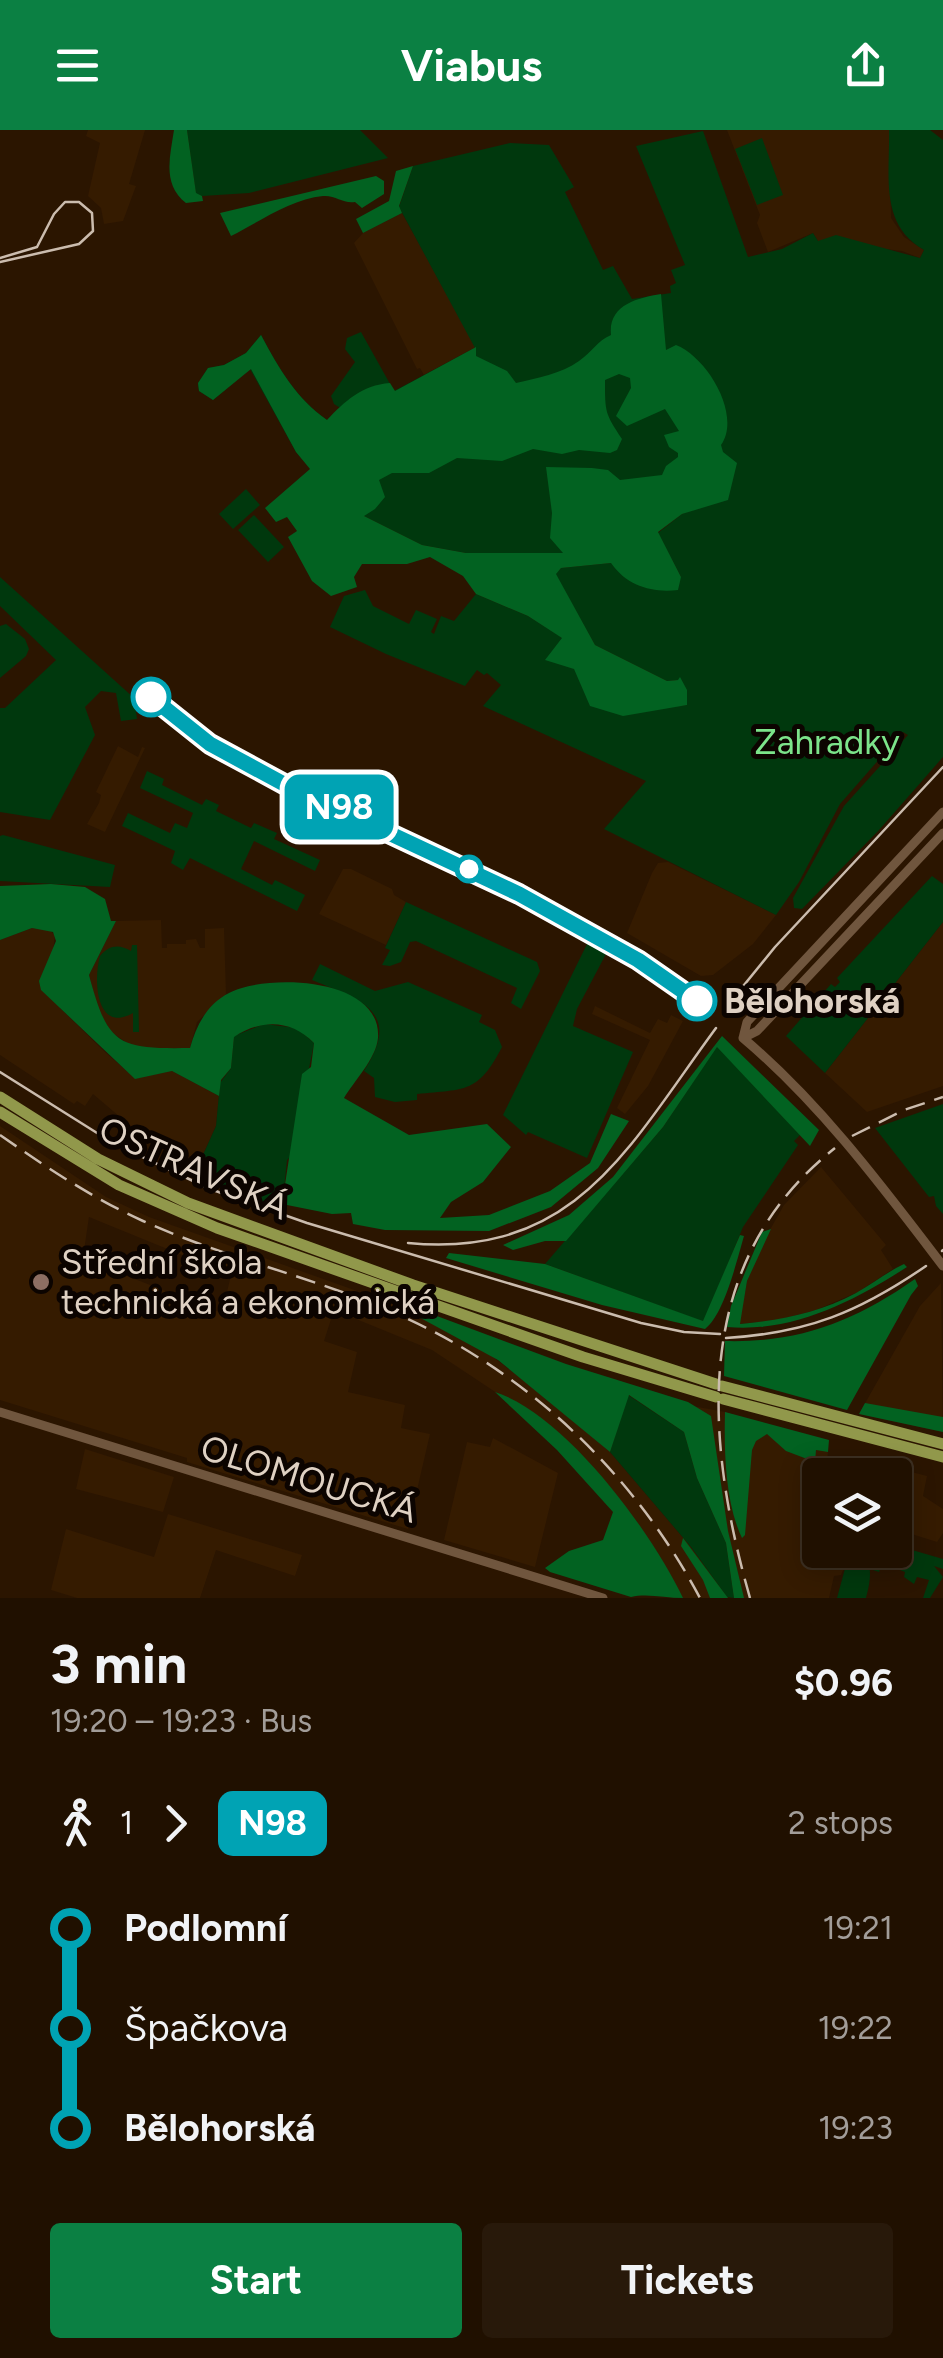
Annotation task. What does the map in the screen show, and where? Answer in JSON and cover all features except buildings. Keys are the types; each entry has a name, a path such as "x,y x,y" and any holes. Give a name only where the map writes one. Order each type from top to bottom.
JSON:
{"highway":[{"name":"OSTRAVSKÁ","path":"0,1097 98,1159 201,1208 719,1392"},
{"name":"OSTRAVSKÁ","path":"0,1112 109,1180 217,1228 583,1356 864,1430 940,1457"},
{"path":"864,1430 943,1441"}],"main road":[{"path":"743,1038 747,1022 943,812"},
{"path":"743,1038 757,1031 943,833"},
{"path":"743,1038 833,1128 943,1266"},
{"name":"OLOMOUCKÁ","path":"0,1412 603,1598"}],"shaded area":[{"path":"88,130 145,130 129,184 136,186 123,221 104,224 101,208 88,196 100,143 86,136"},
{"path":"727,130 889,130 891,218 904,237 924,250 920,258 902,251 818,241 813,233 768,252 757,223 760,215"},
{"path":"402,213 476,347 424,375 417,369 354,243 363,233"},
{"path":"118,746 138,757 145,748 105,832 87,824 99,803 101,795 96,792"},
{"path":"668,862 776,915 753,944 713,975 701,976 627,933 652,873 658,863"},
{"path":"343,869 351,869 392,889 394,895 406,902 386,945 319,914"},
{"path":"161,920 162,948 196,939 200,948 205,948 205,929 224,928 226,994 197,1022 190,1048 136,1049 111,1032 98,1010 89,975 116,921"},
{"path":"943,922 943,1086 867,1112 825,1073"},
{"path":"32,928 48,929 55,935 53,951 60,1008 105,1052 135,1078 172,1071 219,1096 216,1126 200,1161 133,1128 93,1094 85,1106 77,1101 74,1104 0,1055 0,940"},
{"path":"595,1006 650,1033 658,1019 667,1023 671,1015 683,1021 648,1086 625,1114 617,1108 650,1040 592,1014"},
{"path":"0,1126 106,1197 149,1217 450,1324 569,1415 610,1452 691,1547 728,1598 673,1598 598,1478 524,1411 432,1350 334,1310 324,1341 357,1352 348,1392 405,1405 401,1428 430,1434 408,1529 0,1400","holes":["89,1217 231,1275 222,1313 86,1260 82,1264"]},
{"path":"821,1167 886,1245 881,1250 893,1269 858,1292 816,1310 778,1320 739,1324 747,1281 763,1242 784,1205"},
{"path":"941,1283 943,1432 859,1414 920,1306"},
{"path":"687,1405 725,1412 828,1446 828,1458 802,1458 802,1568 844,1568 841,1575 834,1576 829,1598 734,1598 726,1543"},
{"path":"493,1438 558,1473 535,1567 444,1540 467,1442 490,1447"},
{"path":"85,1449 174,1477 163,1512 76,1489"},
{"path":"912,1472 927,1476 923,1496 943,1509 943,1533 937,1542 912,1534"},
{"path":"168,1514 302,1555 295,1576 216,1550 200,1598 77,1598 51,1590 66,1529 154,1557"}],"green space":[{"path":"174,130 187,130 196,193 203,201 186,203 173,187 170,170"},
{"path":"187,130 360,130 388,158 249,193 202,196 196,194"},
{"name":"Zahradky","path":"889,130 930,130 943,140 943,757 802,909 794,908 793,898 844,806 908,735 903,732 840,804 799,882 776,915 604,829 646,781 483,706 501,685 487,673 477,670 465,686 330,627 344,596 365,590 373,606 409,624 416,610 437,619 431,632 434,634 441,616 454,621 476,594 528,616 563,638 574,669 663,707 687,705 678,680 667,681 595,645 555,574 561,568 611,563 681,577 658,533 682,514 700,507 736,464 565,553 466,553 422,545 350,509 296,452 250,369 213,400 199,391 198,384 208,368 224,365 246,353 261,335 289,382 327,420 342,409 331,396 355,362 345,349 347,338 361,332 394,391 475,348 399,207 413,166 510,143 549,145 574,187 565,192 603,270 613,266 632,299 671,293 670,286 676,283 671,270 685,265 636,146 703,131 748,257 782,249 813,233 818,241 836,235 920,258 924,250 910,239 893,213"},
{"path":"762,138 783,195 757,205 735,149"},
{"path":"413,166 399,206 402,213 363,233 356,219 389,201 396,171"},
{"path":"376,176 384,181 384,194 362,208 355,202 332,197 311,198 287,206 231,236 220,213"},
{"path":"661,294 666,350 676,345 699,361 724,403 726,433 721,445 723,452 737,463 728,500 682,514 658,532 681,577 678,590 641,586 611,563 561,568 556,574 595,645 667,681 680,677 687,690 687,705 623,716 590,706 574,669 545,660 562,638 528,616 476,594 463,576 430,557 407,564 362,564 354,577 357,587 331,596 312,581 288,537 297,531 287,517 276,522 265,508 310,469 296,452 251,369 213,400 199,391 198,383 208,368 224,365 246,353 261,335 289,382 327,420 362,391 390,383 395,391 476,347 476,356 507,371 516,383 557,372 579,361 611,335 611,325 619,310 634,301","holes":["619,374 630,378 631,388 616,416 627,426 665,409 679,431 664,435 678,457 662,475 620,480 608,470 546,467 552,513 550,538 563,553 466,553 422,545 364,516 385,497 379,480 392,473 429,473 457,458 502,461 533,449 562,454 617,450 622,439 607,412 605,380"]},
{"path":"246,489 260,505 233,529 219,514"},
{"path":"254,515 284,547 268,562 238,530"},
{"path":"0,577 134,698 137,719 121,721 116,693 101,691 85,707 95,735 50,820 0,812 0,708 5,708 56,660 0,606"},
{"path":"6,624 25,639 29,649 0,678 0,626"},
{"path":"147,771 164,779 162,785 202,805 206,799 219,805 216,811 251,828 254,823 277,833 274,839 320,860 315,871 254,841 241,869 272,885 275,880 305,895 297,911 190,858 183,870 171,863 175,851 122,826 128,813 170,833 175,823 187,828 193,813 140,788"},
{"path":"3,835 115,865 110,887 0,881"},
{"path":"932,876 943,884 943,922 825,1073 786,1036 831,984 835,987 840,982 837,978"},
{"path":"0,886 85,887 105,899 111,921 116,921 89,975 110,1030 131,1044 190,1048 209,1009 229,993 246,987 294,982 319,985 362,1002 374,1018 378,1038 369,1062 344,1098 409,1135 487,1124 511,1147 483,1182 451,1202 440,1218 489,1215 550,1191 590,1163 611,1114 629,1121 598,1168 551,1207 489,1231 385,1230 353,1224 351,1213 332,1214 282,1204 302,1074 311,1067 314,1043 296,1029 276,1024 244,1031 234,1037 231,1068 221,1080 219,1096 172,1071 135,1079 41,990 39,981 56,941 53,932 32,928 0,940"},
{"path":"406,902 537,962 540,971 521,1009 511,1003 517,988 416,941 410,942 401,962 382,965 390,950 385,948"},
{"path":"588,942 607,952 577,1009 573,1026 633,1052 587,1158 528,1132 526,1135 503,1115"},
{"path":"132,945 137,945 139,1032 133,1032 133,1013 121,1018 104,1011 97,978 100,956 114,947 131,951"},
{"path":"320,964 375,991 408,982 482,1015 479,1022 495,1030 502,1047 486,1073 469,1086 417,1094 417,1100 395,1102 375,1097 374,1078 364,1071 375,1051 378,1021 360,1002 312,980"},
{"path":"264,1024 297,1028 314,1043 292,1155 287,1160 282,1209 193,1177 216,1126 220,1083 231,1068 234,1036"},
{"path":"722,1036 819,1130 810,1146 717,1047 663,1127 566,1241 545,1241 513,1250 503,1245 569,1215 613,1177"},
{"path":"717,1046 800,1135 794,1141 798,1145 743,1227 704,1322 545,1264 663,1127"},
{"path":"943,1104 943,1214 934,1196 929,1197 875,1128"},
{"path":"771,1229 747,1281 740,1324 814,1311 856,1293 904,1264 907,1267 844,1303 799,1320 752,1328 727,1327 731,1306 762,1232"},
{"path":"740,1235 744,1236 729,1286 718,1312 705,1329 602,1305 446,1258 449,1253 545,1264 703,1321"},
{"path":"915,1279 918,1286 847,1410 724,1376 725,1341 778,1338 826,1326 871,1307"},
{"path":"418,1309 566,1364 688,1402 711,1416 728,1531 744,1598 734,1598 726,1543 697,1478 684,1432 629,1395 610,1452 498,1360 415,1315"},
{"path":"495,1392 550,1424 604,1478 650,1541 683,1598 631,1597 545,1568 569,1551 603,1540 613,1512 557,1450"},
{"path":"628,1395 684,1432 697,1478 726,1543 734,1598 727,1597 691,1547 610,1452"},
{"path":"865,1403 943,1417 943,1432 859,1414"},
{"path":"725,1412 829,1440 828,1452 816,1450 815,1458 786,1451 767,1434 756,1441 742,1538 729,1493"},
{"path":"683,1538 728,1598 710,1598 681,1546"},
{"path":"912,1550 943,1559 943,1569 934,1566 943,1577 930,1598 923,1598 929,1580 917,1577 914,1584 900,1570 912,1568"},
{"path":"845,1568 869,1568 866,1598 837,1598"}],"tram line":[{"path":"0,258 37,247 65,202 79,202 92,213 93,231 79,244 0,262"},
{"path":"727,1006 775,947 943,767"},
{"path":"408,1243 466,1243 515,1233 556,1213 592,1186 625,1152 716,1028"},
{"path":"0,1072 113,1143 210,1189 307,1223 641,1323 720,1334"},
{"path":"726,1338 782,1331 832,1317 878,1296 926,1266"}],"railway":[{"path":"852,1136 904,1110 943,1097"},
{"path":"0,1135 87,1192 143,1221 376,1305 454,1343 497,1370 576,1434 612,1471 645,1511 700,1598"},
{"path":"750,1598 724,1476 719,1415 721,1355 733,1298 754,1244 788,1193 835,1148"}],"bus line":[{"name":"N98","path":"151,697 210,744 284,784 519,894 616,946 697,1001"}],"place":[{"name":"Bělohorská","path":"697,1001"},
{"name":"Střední škola technická a ekonomická","path":"41,1282"}]}
